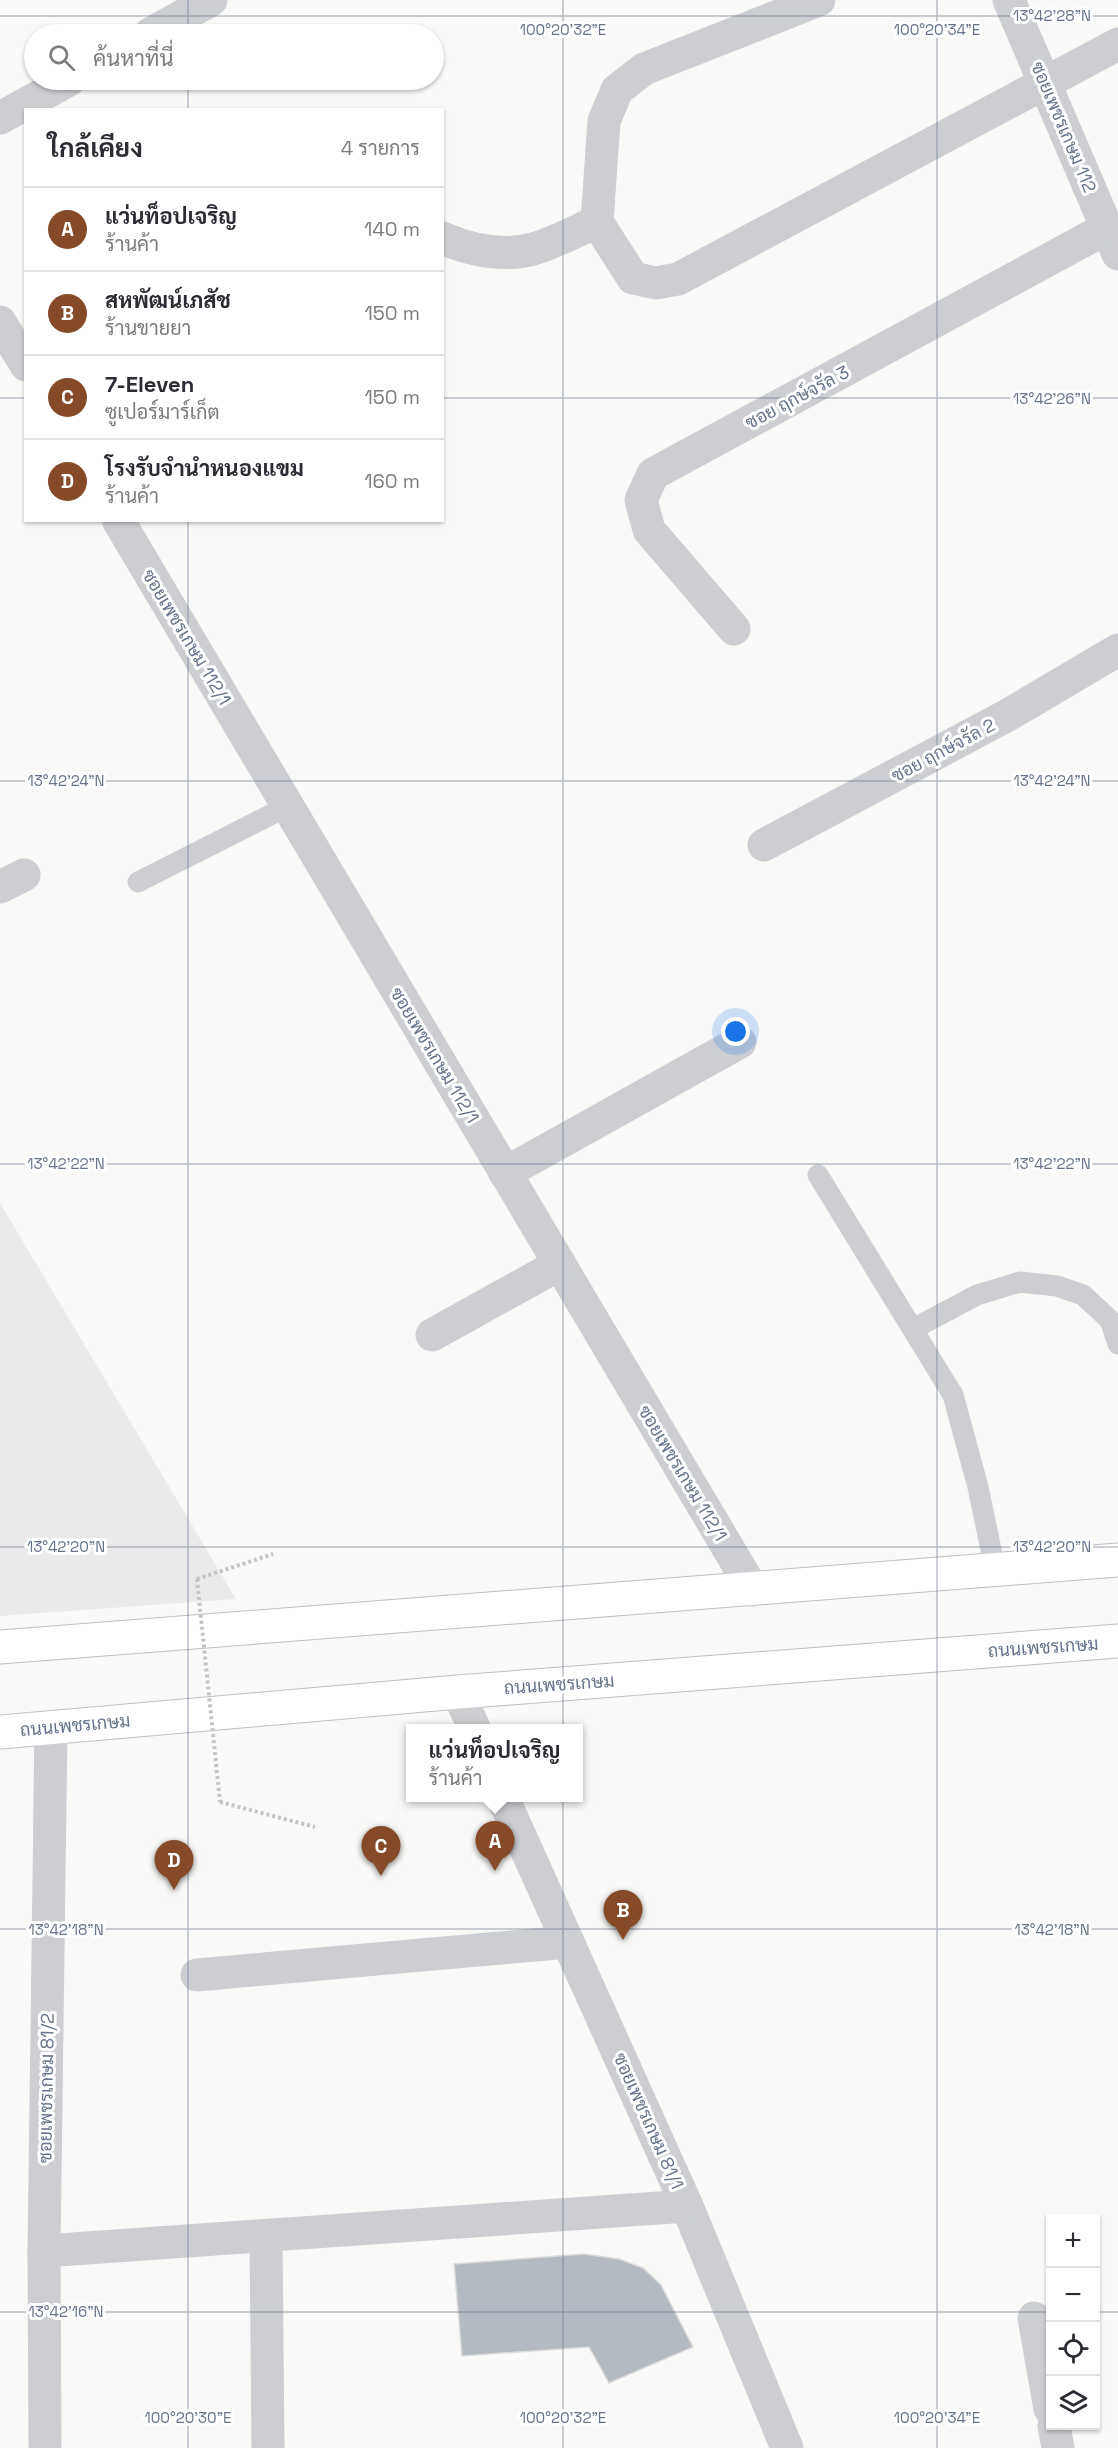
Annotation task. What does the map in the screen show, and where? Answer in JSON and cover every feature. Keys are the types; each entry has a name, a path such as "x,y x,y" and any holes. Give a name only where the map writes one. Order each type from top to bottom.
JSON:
{"main road":[{"path":"0,1647 1118,1560"},
{"name":"ถนนเพชรเกษม","path":"0,1732 458,1692 1118,1641"}],"street":[{"path":"168,24 211,0"},
{"path":"819,0 644,69 617,90 604,121 597,222 633,278 656,283 678,279 1118,44"},
{"name":"ซอยเพชรเกษม 112","path":"1009,0 1113,241"},
{"path":"0,118 51,90"},
{"path":"444,239 461,246 495,252 532,249 597,222"},
{"name":"ซอย ฤกษ์จรัล 3","path":"734,628 649,530 640,500 653,474 1113,241"},
{"path":"0,322 24,362"},
{"name":"ซอยเพชรเกษม 112/1","path":"119,522 753,1590"},
{"name":"ซอย ฤกษ์จรัล 2","path":"765,845 1008,715 1118,650"},
{"path":"505,1173 740,1042"},
{"path":"432,1335 560,1264"},
{"path":"458,1692 472,1724"},
{"name":"ซอยเพชรเกษม 81/2","path":"45,2448 44,2251 51,1727"},
{"name":"ซอยเพชรเกษม 81/1","path":"505,1802 687,2206 787,2448"},
{"path":"197,1975 568,1942"},
{"path":"44,2251 687,2206"},
{"path":"266,2236 268,2448"},
{"path":"1034,2319 1046,2386"},
{"path":"1055,2430 1058,2448"}],"lane":[{"path":"138,882 288,806"},
{"path":"818,1175 953,1395 975,1476 995,1569"},
{"path":"913,1329 977,1295 1020,1282 1058,1286 1083,1295 1110,1320 1118,1344"}],"path":[{"path":"273,1554 197,1579 220,1802 315,1827"}],"shaded area":[{"path":"0,1203 236,1599 0,1616"}],"building":[{"path":"584,2254 619,2259 643,2268 661,2285 693,2347 609,2383 589,2347 462,2356 454,2264"}],"place":[{"name":"แว่นท็อปเจริญ","path":"495,1871"},
{"name":"7-Eleven","path":"381,1876"},
{"name":"โรงรับจำนำหนองแขม","path":"174,1890"},
{"name":"สหพัฒน์เภสัช","path":"623,1940"}]}
